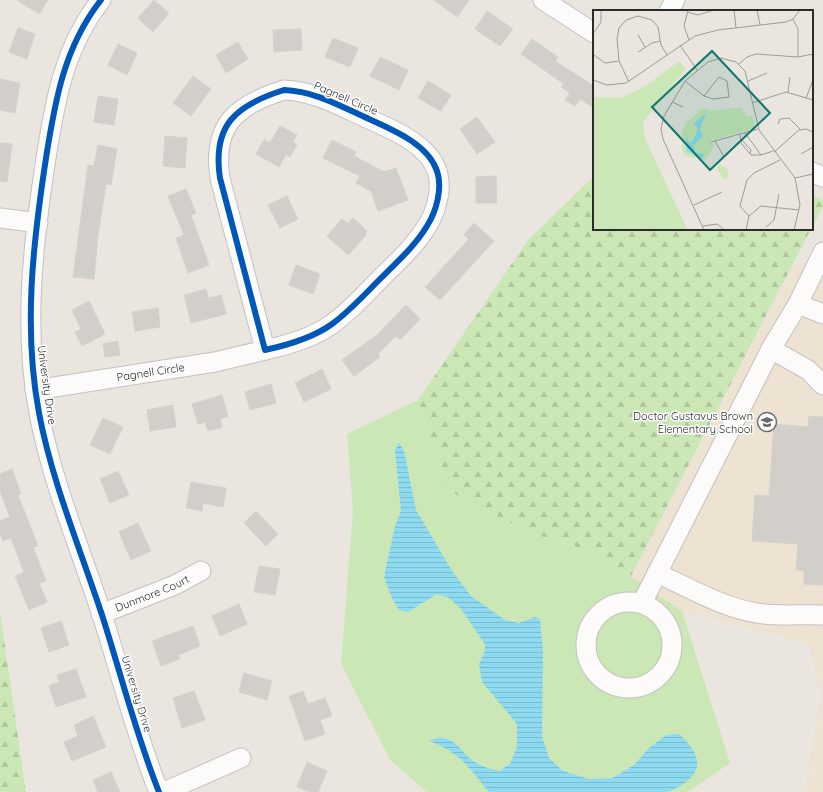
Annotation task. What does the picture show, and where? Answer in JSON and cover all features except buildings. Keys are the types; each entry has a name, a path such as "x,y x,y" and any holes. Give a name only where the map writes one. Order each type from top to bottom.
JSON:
{"street":[{"name":"University Drive","path":"101,0 80,32 61,77 54,106 30,294 30,324 35,390 41,421 60,492 102,614 147,761 159,792"},
{"path":"543,0 593,32"},
{"path":"670,10 675,0"},
{"name":"Pagnell Circle","path":"35,390 215,362 286,345 313,334 332,324 350,309 417,240 433,214 437,197 437,172 429,157 413,142 393,130 319,96 296,90 284,90 271,94 258,100 238,113 230,120 225,128 218,148 217,159 220,178 265,350"},
{"path":"813,172 823,177"},
{"path":"0,218 38,223"},
{"path":"642,603 771,349 798,304 823,252"},
{"path":"798,304 823,314"},
{"path":"771,349 816,369 823,385"},
{"name":"Dunmore Court","path":"102,614 175,586 201,570"},
{"path":"657,573 707,597 748,610 764,614 823,615"},
{"path":"624,601 642,603 652,608 666,621 672,639 670,659 660,675 644,686 625,688 615,686 606,682 593,668 586,650 588,631 598,614 614,604 624,601"},
{"path":"164,792 241,758"}],"shaded area":[{"name":"Doctor Gustavus Brown Elementary School","path":"795,263 823,267 823,792 805,792 821,695 809,644 682,611 631,576"}],"green space":[{"path":"593,177 593,230 810,230 631,576 597,553 527,532 449,491 418,400 528,240"},
{"path":"813,195 823,201 823,206 813,226"},
{"path":"418,400 449,491 527,532 597,553 682,611 730,763 688,792 427,792 390,760 341,664 353,510 347,434"},
{"path":"0,612 26,792 0,792"}],"water":[{"path":"399,443 404,451 416,510 452,571 471,596 505,620 519,623 535,617 540,619 543,652 542,736 549,758 563,771 589,779 613,778 634,765 649,748 666,735 679,734 688,743 697,760 697,767 694,774 688,781 668,792 489,792 469,768 449,750 429,741 437,738 449,740 459,747 473,761 485,767 499,771 510,764 517,747 517,724 482,682 479,664 485,651 485,644 461,609 449,598 437,594 408,612 399,610 392,598 384,577 395,526 401,511 395,450"}],"cycle path":[{"path":"101,0 88,18 78,36 63,75 53,116 41,190 34,254 31,317 34,381 39,413 51,464 102,615 143,749 159,792"},
{"path":"284,90 307,93 328,100 409,139 426,153 432,161 439,178 439,192 433,214 417,240 345,314 325,329 309,337 265,350 220,178 218,160 220,144 224,131 231,120 241,110 253,103 284,90"}],"place":[{"name":"Doctor Gustavus Brown Elementary School","path":"767,422"}]}
